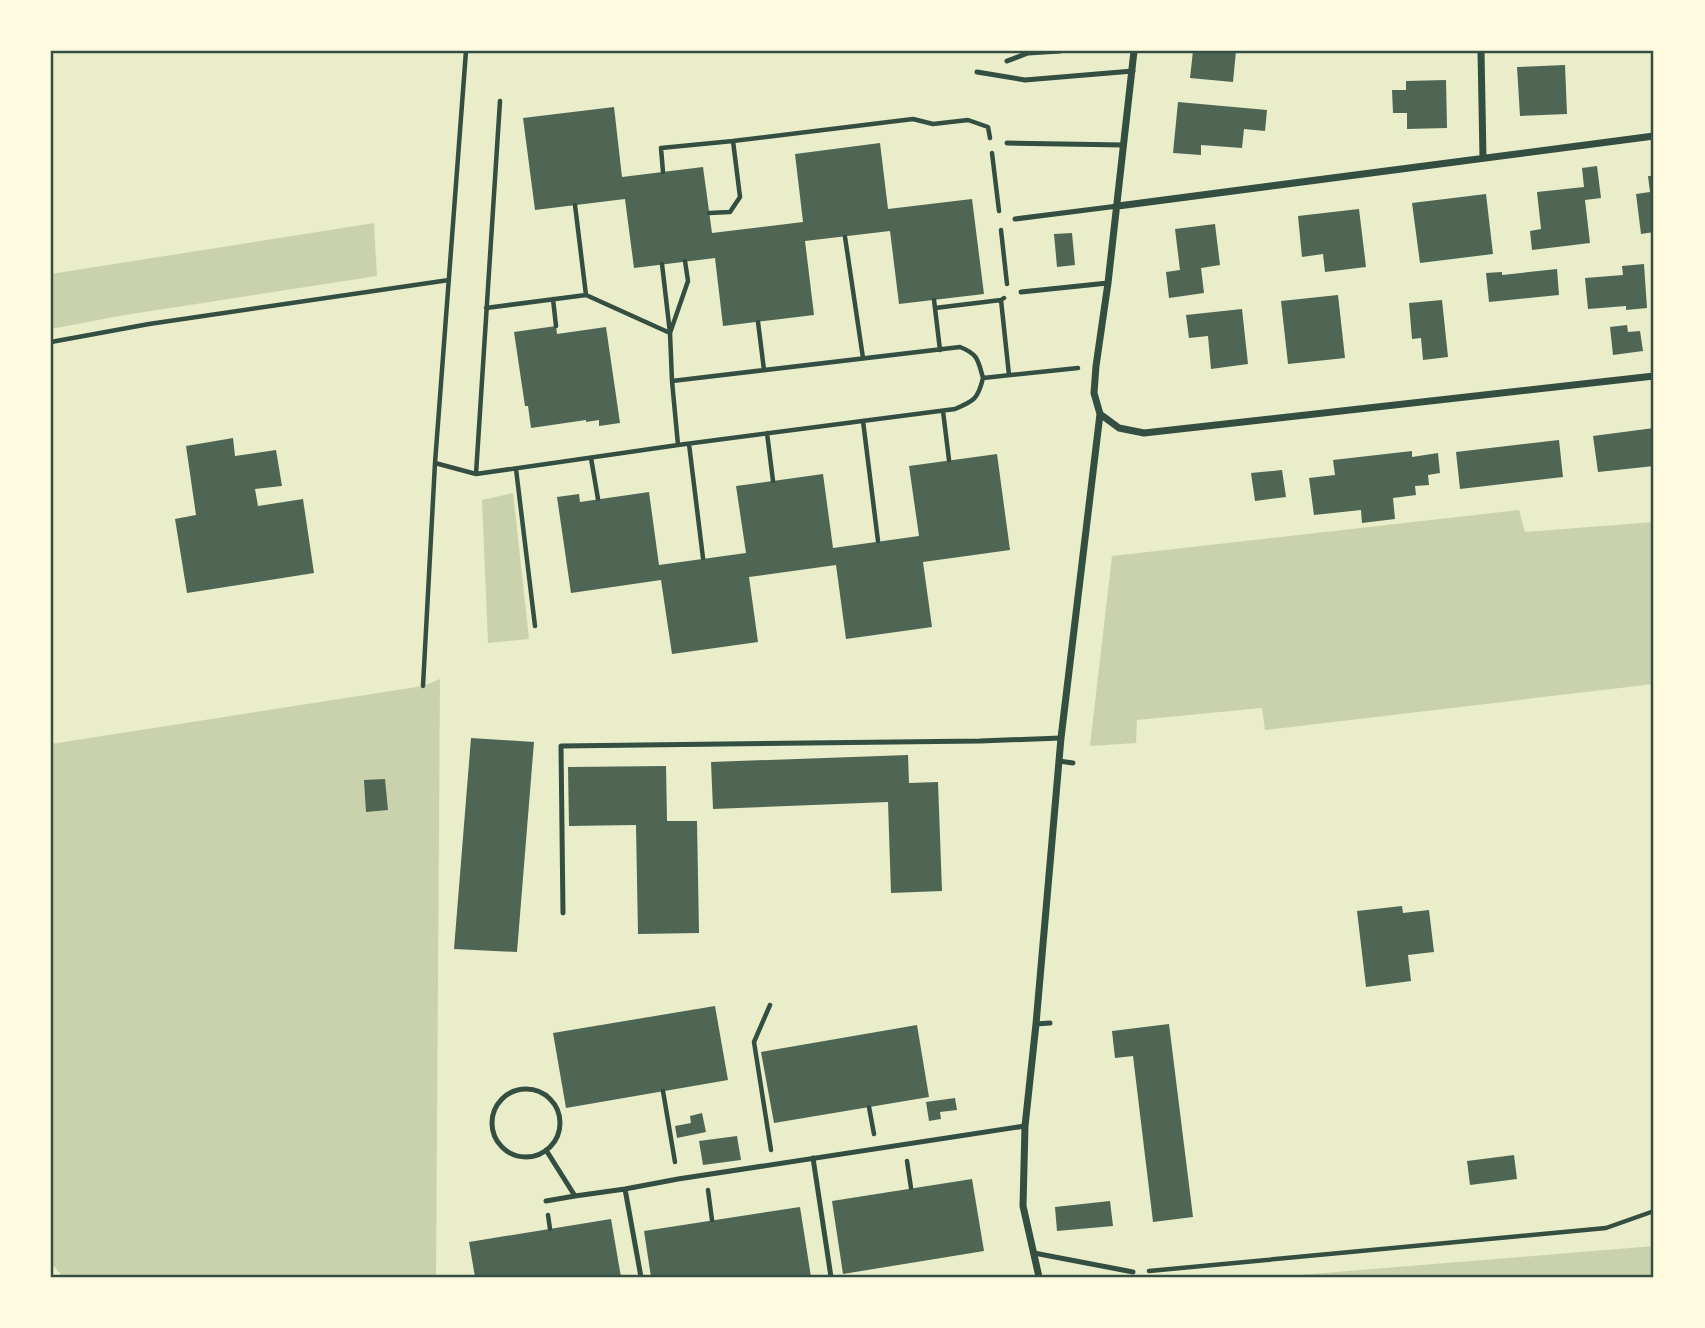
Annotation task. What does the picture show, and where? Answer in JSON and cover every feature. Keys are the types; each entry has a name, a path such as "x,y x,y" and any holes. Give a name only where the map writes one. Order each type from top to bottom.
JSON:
{"street":[{"path":"1039,1277 1023,1206 1025,1126 1037,1024 1061,738 1100,414 1094,393 1096,366 1118,206 1135,51"},
{"path":"1481,51 1483,158"},
{"path":"1118,206 1654,135"},
{"path":"1100,414 1119,428 1144,433 1654,376"}],"lane":[{"path":"1007,61 1028,53 1060,51"},
{"path":"977,72 1025,80 1133,71"},
{"path":"1007,143 1124,145"},
{"path":"1015,219 1118,206"},
{"path":"1021,292 1108,282"},
{"path":"563,913 561,746 1061,738"},
{"path":"1059,761 1073,763"},
{"path":"1037,1024 1050,1023"},
{"path":"526,1088 538,1090 556,1105 560,1117 559,1130 555,1141 546,1150 524,1157 514,1155 504,1149 496,1139 492,1128 493,1114 506,1095 526,1088"},
{"path":"546,1201 1025,1126"},
{"path":"546,1150 575,1196"},
{"path":"813,1158 831,1277"},
{"path":"625,1189 641,1277"},
{"path":"1034,1253 1133,1272"}],"path":[{"path":"423,686 435,463 466,51"},
{"path":"476,474 500,101"},
{"path":"663,172 660,148 913,119 933,124 968,120 989,127 999,213"},
{"path":"709,213 730,212 740,197 733,141"},
{"path":"575,205 586,295"},
{"path":"935,307 1001,300 1009,294 1000,226"},
{"path":"845,237 863,358"},
{"path":"670,333 688,281 685,261"},
{"path":"662,264 678,445"},
{"path":"51,342 149,324 449,280"},
{"path":"486,307 586,295 670,333"},
{"path":"553,299 556,326"},
{"path":"934,300 940,350"},
{"path":"1001,300 1009,375"},
{"path":"758,321 764,370"},
{"path":"435,463 476,474 943,411 974,401 983,378 973,352 960,347 672,381"},
{"path":"983,378 1096,366"},
{"path":"943,411 949,460"},
{"path":"863,421 878,541"},
{"path":"767,433 773,481"},
{"path":"689,444 703,558"},
{"path":"591,458 598,499"},
{"path":"516,469 535,626"},
{"path":"770,1005 754,1042 774,1164"},
{"path":"663,1091 678,1179"},
{"path":"869,1107 876,1149"},
{"path":"905,1144 911,1188"},
{"path":"705,1175 712,1220"},
{"path":"1133,1272 1606,1228 1654,1211"}],"green space":[{"path":"374,223 377,276 51,329 51,274"},
{"path":"513,493 529,639 488,643 482,500"},
{"path":"1519,510 1525,532 1654,522 1654,684 1265,730 1262,708 1137,720 1136,743 1090,746 1112,556"},
{"path":"440,679 436,1277 63,1277 51,1263 51,744 423,686"},
{"path":"1654,1246 1654,1277 1275,1277"}],"building":[{"path":"1193,51 1236,51 1233,82 1190,78"},
{"path":"1565,65 1567,114 1520,116 1517,67"},
{"path":"1446,80 1447,128 1407,129 1407,113 1393,113 1392,90 1406,90 1406,81"},
{"path":"1178,102 1267,110 1265,131 1244,129 1242,148 1201,145 1201,155 1173,153"},
{"path":"614,107 622,177 703,167 712,233 803,222 795,154 880,143 888,209 972,199 984,294 899,304 890,231 805,241 814,315 723,326 715,258 634,268 625,199 535,210 523,118"},
{"path":"1597,166 1601,198 1585,200 1590,243 1532,250 1530,231 1541,229 1537,192 1584,187 1582,168"},
{"path":"1648,176 1654,176 1654,232 1641,234 1636,194 1650,192"},
{"path":"1486,194 1493,254 1420,263 1412,203"},
{"path":"1359,209 1366,267 1325,272 1323,254 1302,257 1298,216"},
{"path":"1215,224 1220,265 1201,268 1204,293 1169,298 1166,272 1180,270 1175,229"},
{"path":"1072,233 1075,265 1057,267 1054,234"},
{"path":"1644,264 1647,308 1626,310 1626,306 1588,309 1585,278 1623,275 1622,266"},
{"path":"1557,269 1559,295 1489,302 1486,273 1502,272 1502,275"},
{"path":"1338,295 1345,358 1288,364 1281,301"},
{"path":"1442,300 1448,357 1423,360 1421,338 1412,339 1409,303"},
{"path":"1242,309 1248,364 1211,369 1208,336 1189,338 1186,315"},
{"path":"1627,325 1628,332 1640,331 1643,351 1613,355 1610,327"},
{"path":"556,326 557,334 606,327 620,423 599,426 599,420 586,420 531,428 514,332"},
{"path":"1654,428 1654,466 1598,472 1593,436"},
{"path":"233,438 235,456 276,450 282,486 255,489 258,506 303,499 314,573 187,593 175,519 196,515 186,446"},
{"path":"1559,440 1563,477 1460,489 1456,452"},
{"path":"1412,451 1412,457 1438,453 1440,473 1428,475 1429,485 1415,486 1416,495 1393,498 1395,519 1362,523 1361,510 1314,515 1309,478 1335,475 1333,460"},
{"path":"997,454 1010,550 923,562 932,627 846,639 836,565 749,577 758,642 672,654 661,580 571,593 557,497 579,494 580,502 649,492 659,565 746,553 736,486 823,474 833,548 919,536 909,466"},
{"path":"1282,470 1286,497 1255,501 1251,473"},
{"path":"471,738 534,742 517,952 454,949"},
{"path":"908,755 909,783 938,782 942,891 891,893 888,802 713,809 711,762"},
{"path":"666,766 667,821 697,821 699,933 638,934 636,825 569,826 568,767"},
{"path":"385,779 388,810 366,812 364,780"},
{"path":"1402,906 1403,913 1429,910 1434,952 1408,955 1411,981 1366,987 1357,911"},
{"path":"715,1006 728,1080 566,1108 553,1033"},
{"path":"1169,1024 1193,1217 1153,1222 1133,1056 1115,1058 1112,1031"},
{"path":"917,1025 929,1097 774,1123 761,1052"},
{"path":"955,1098 957,1110 940,1112 941,1119 929,1121 926,1102"},
{"path":"702,1113 706,1132 677,1138 675,1126 691,1123 690,1116"},
{"path":"737,1136 741,1160 703,1165 699,1141"},
{"path":"1514,1155 1517,1179 1470,1185 1467,1161"},
{"path":"972,1179 984,1251 843,1274 832,1201"},
{"path":"1110,1201 1113,1226 1057,1231 1055,1207"},
{"path":"800,1207 811,1277 651,1277 644,1231"},
{"path":"611,1219 621,1277 475,1277 469,1242"}]}
